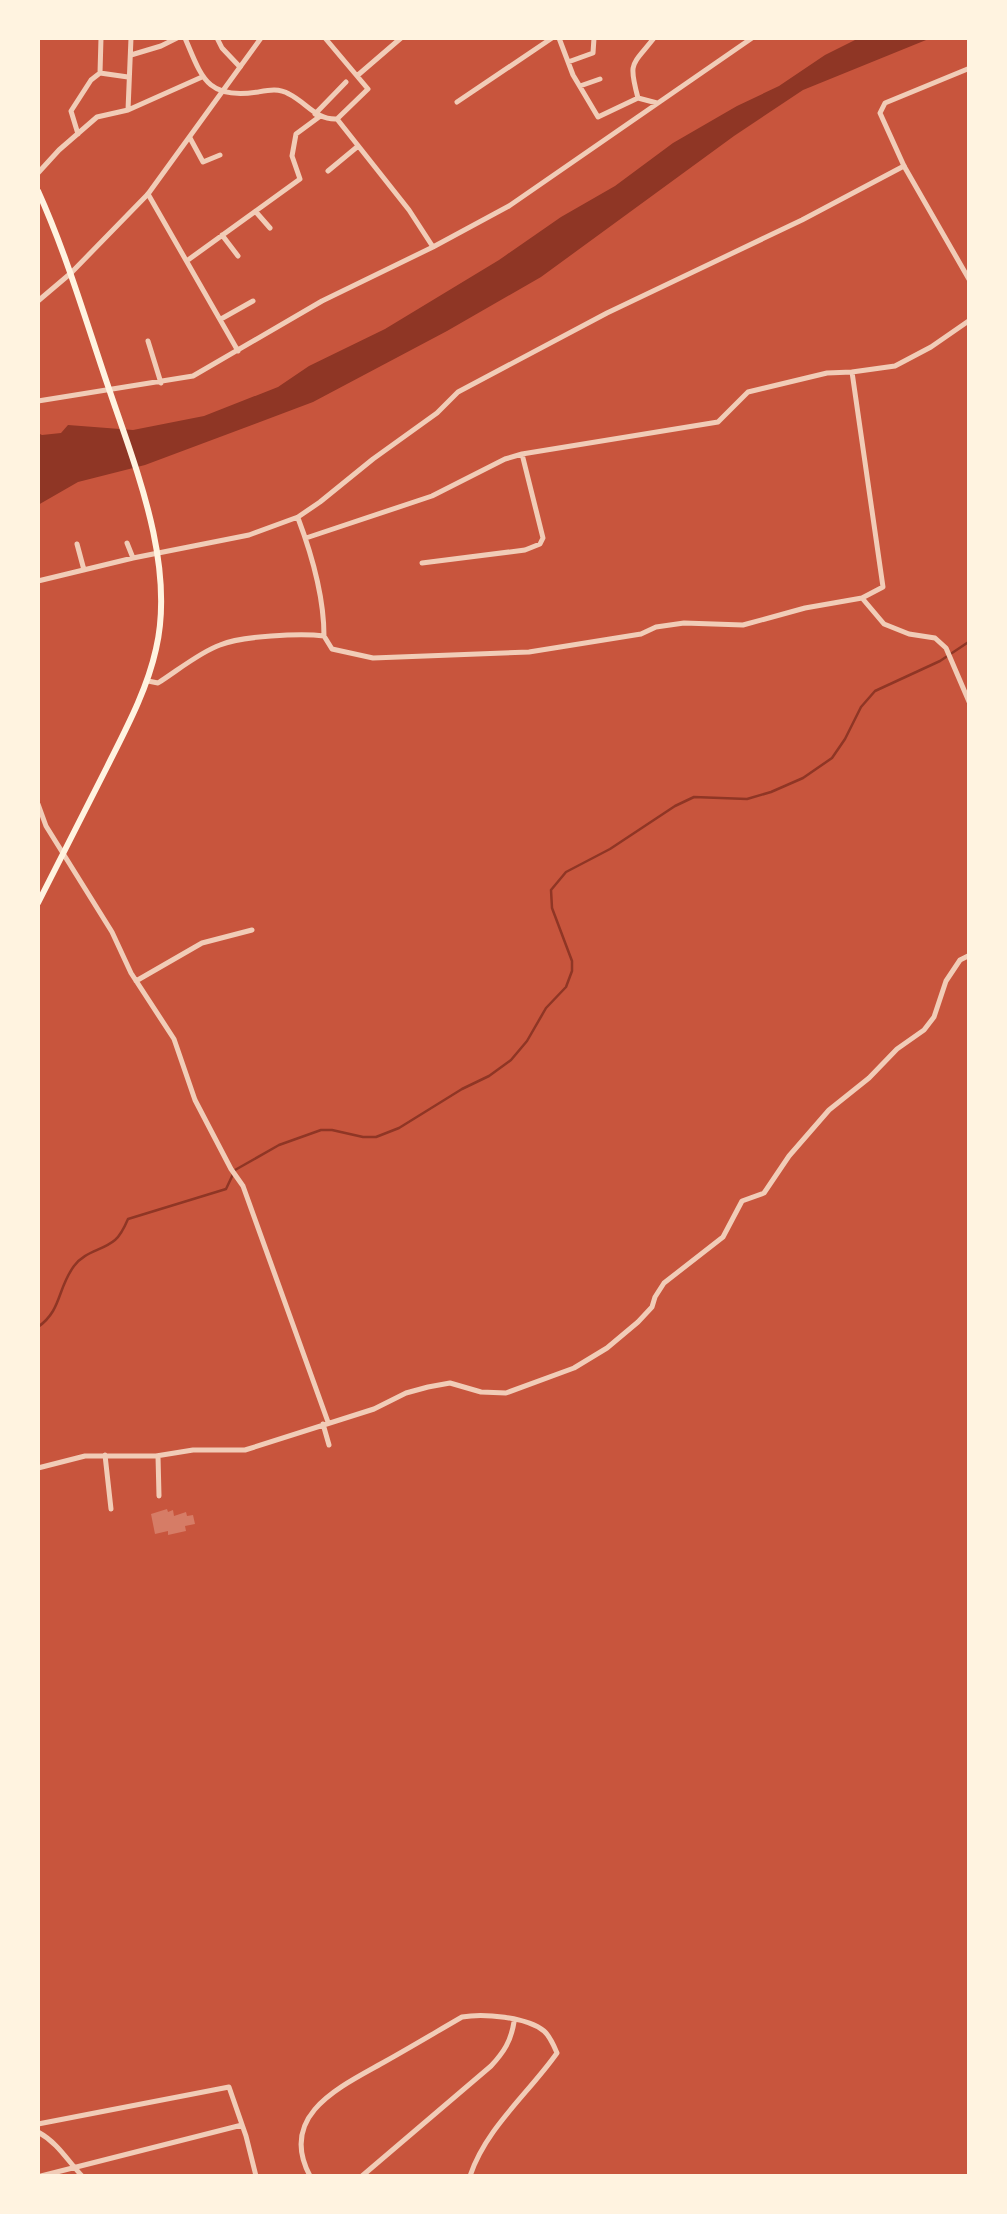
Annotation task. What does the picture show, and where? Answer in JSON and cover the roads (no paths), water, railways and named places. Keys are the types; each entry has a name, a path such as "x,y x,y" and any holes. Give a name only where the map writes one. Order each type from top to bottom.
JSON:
{"main road":[{"path":"38,191 71,272 144,498 157,552 161,616 147,680 124,734 38,903"}],"street":[{"path":"100,74 101,38"},
{"path":"128,110 130,38"},
{"path":"131,55 181,38 202,77 213,88 241,94 273,89 288,93 317,115 338,120 410,210 433,247"},
{"path":"217,38 240,67"},
{"path":"38,301 148,194 260,38"},
{"path":"325,38 368,89 338,120"},
{"path":"357,76 400,38"},
{"path":"458,102 555,38 598,118 638,98 656,103"},
{"path":"568,62 593,54 594,38"},
{"path":"638,98 632,63 654,38"},
{"path":"38,401 110,393 193,376 322,301 509,206 752,38"},
{"path":"970,68 885,102 880,113 904,166 970,281"},
{"path":"78,134 71,110 92,80 100,74 128,77"},
{"path":"38,173 97,117 128,110 202,77"},
{"path":"580,86 600,79"},
{"path":"188,260 300,178 292,156 296,134 346,82"},
{"path":"190,138 203,162 220,156"},
{"path":"328,170 358,147"},
{"path":"38,581 249,535 298,516 437,413 458,392 607,313 784,229 904,166"},
{"path":"148,194 238,351"},
{"path":"256,211 270,228"},
{"path":"222,235 238,256"},
{"path":"221,319 252,302"},
{"path":"306,538 432,496 506,458 718,422 748,392 827,372 894,366 970,320"},
{"path":"148,342 160,383"},
{"path":"298,516 324,618 324,636 332,649 373,658 529,652 641,634 656,627 743,625 862,598 883,586 852,372"},
{"path":"422,563 525,550 540,544 543,538 522,454"},
{"path":"127,543 133,558"},
{"path":"78,544 84,570"},
{"path":"108,563 114,570"},
{"path":"862,598 884,624 908,634 935,638 946,648 970,704"},
{"path":"147,680 158,683 220,644 324,636"},
{"path":"38,804 46,826 174,1039 195,1100 243,1186 326,1423 328,1445"},
{"path":"38,829 46,826"},
{"path":"136,980 202,943 252,930"},
{"path":"38,1468 106,1454 158,1456 194,1450 244,1450 374,1409 406,1393 450,1383 482,1392 506,1393 574,1368 607,1348 652,1308 664,1284 723,1237 742,1201 764,1193 789,1156 829,1110 924,1030 934,1016 946,981 960,960 970,956"},
{"path":"106,1454 111,1509"},
{"path":"158,1456 160,1496"},
{"path":"310,2176 301,2150 302,2133 310,2115 329,2094 462,2018 486,2014 527,2022 546,2032 557,2053 488,2137 470,2176"},
{"path":"362,2176 491,2066 512,2039 514,2021"},
{"path":"38,2124 230,2087 256,2176"},
{"path":"41,2176 242,2125"},
{"path":"38,2132 61,2149 82,2176"}],"waterway":[{"path":"38,1327 51,1314 74,1266 115,1240 128,1219 226,1189 235,1170 279,1145 321,1130 376,1137 399,1128 511,1060 546,1008 566,987 572,971 572,961 552,908 551,890 566,872 694,797 747,799 803,778 832,758 861,707 875,691 940,661 970,641"}]}
